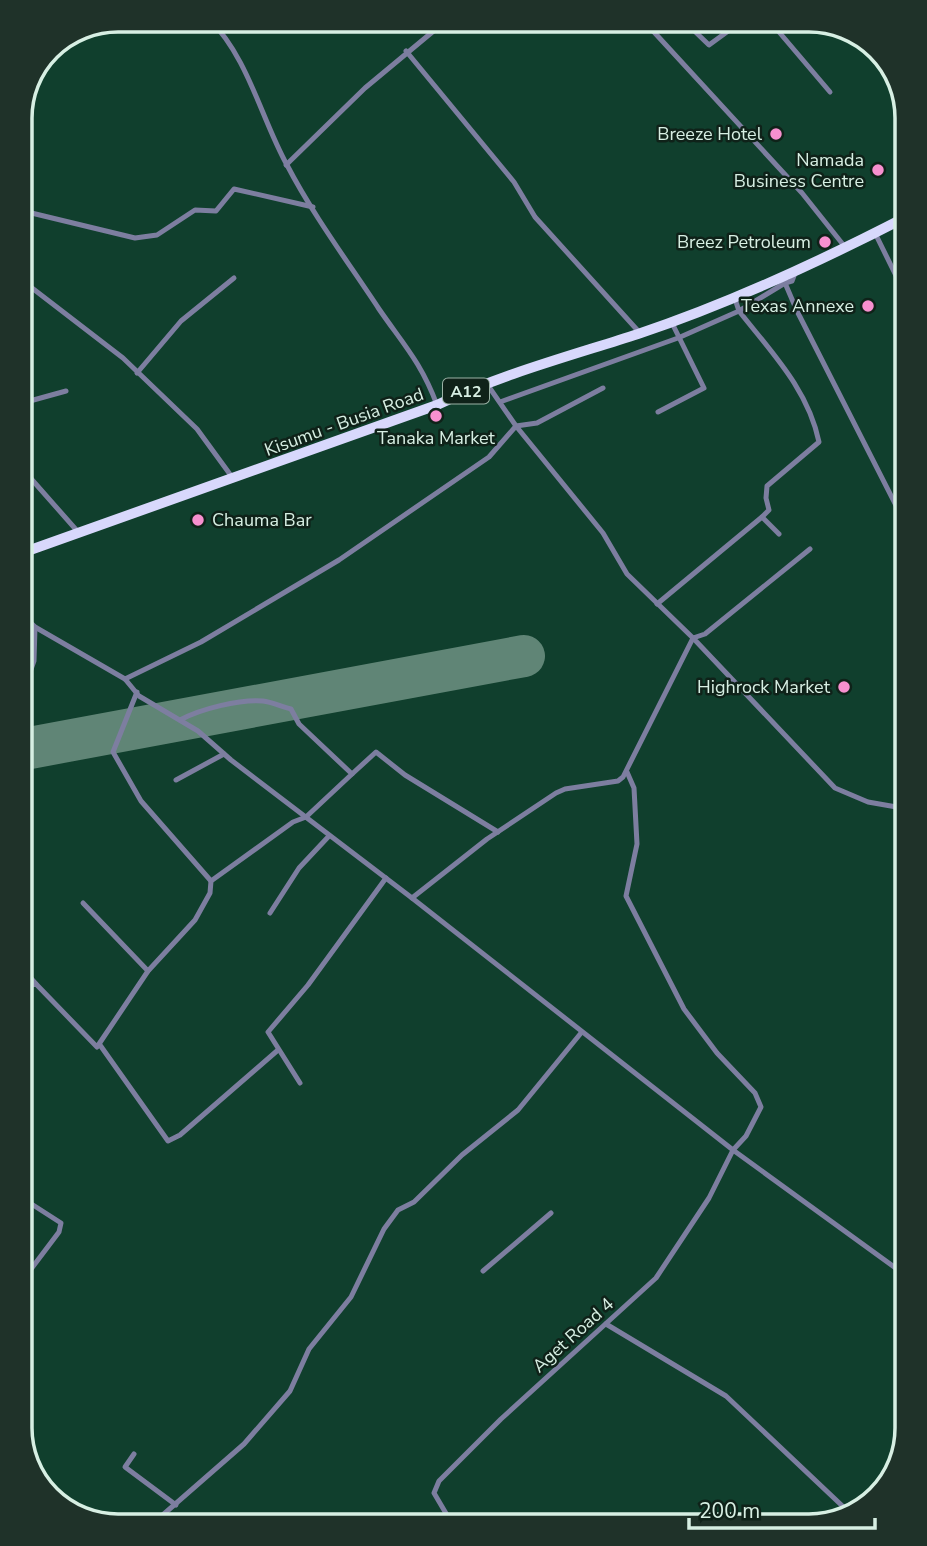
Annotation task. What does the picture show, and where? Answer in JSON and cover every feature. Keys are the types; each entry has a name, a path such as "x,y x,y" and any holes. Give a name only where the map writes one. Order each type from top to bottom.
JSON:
{"highway":[{"name":"Kisumu - Busia Road","path":"32,549 234,480 437,405 485,381 640,333 796,271 895,223"}],"street":[{"path":"220,32 230,45 244,72 286,164 380,310 406,343 437,405"},
{"path":"286,164 406,51 431,32"},
{"path":"654,32 802,193 845,247"},
{"path":"696,32 709,45 727,32"},
{"path":"779,32 830,92"},
{"path":"406,51 514,182 535,217 640,333"},
{"path":"32,213 135,238 157,235 195,210 216,211 234,189 313,207"},
{"path":"875,233 895,274"},
{"path":"500,402 678,338 739,311 792,281 796,271"},
{"path":"137,373 181,321 234,278"},
{"path":"785,284 818,356 854,420 895,503"},
{"path":"32,287 70,314 137,373 212,445 234,480"},
{"path":"657,604 769,510 766,498 768,486 819,442 813,418 797,386 739,311 734,296"},
{"path":"658,412 704,388 671,321"},
{"path":"485,381 516,426 603,533 627,574 693,638 835,788 868,802 895,807"},
{"path":"125,679 201,642 339,560 489,457 505,442 516,426 537,423 603,388"},
{"path":"32,400 66,391"},
{"path":"32,480 79,533"},
{"path":"762,517 779,534"},
{"path":"412,898 498,832 565,789 618,781 627,772 693,638 705,634 810,549"},
{"path":"34,626 125,679 136,692 198,731 581,1033 733,1150 895,1268"},
{"path":"32,667 34,626"},
{"path":"100,1045 148,971 195,920 210,893 211,881 141,801 113,752 136,692"},
{"path":"180,720 205,711 263,701 291,709 299,724 352,774"},
{"path":"211,881 293,822 306,817 376,752 405,775 498,832"},
{"path":"176,780 184,773 224,754"},
{"name":"Aget Road 4","path":"447,1514 434,1493 439,1481 501,1419 667,1265 709,1198 733,1150 758,1115 761,1101 717,1053 684,1009 626,896 637,844 634,788 627,772"},
{"path":"270,913 299,868 329,836"},
{"path":"300,1083 268,1031 308,985 386,878"},
{"path":"83,903 148,971"},
{"path":"32,980 93,1044 100,1045 168,1141 180,1135 278,1050"},
{"path":"32,985 36,984"},
{"path":"165,1514 244,1444 290,1391 309,1349 351,1297 384,1229 398,1210 414,1202 462,1155 519,1110 581,1033"},
{"path":"32,1204 61,1223 59,1232 32,1267"},
{"path":"483,1271 551,1213"},
{"path":"606,1324 732,1400 844,1507"},
{"path":"134,1454 125,1467 176,1505"}],"runway":[{"path":"32,748 524,656"}],"place":[{"name":"Breeze Hotel","path":"776,134"},
{"name":"Namada Business Centre","path":"878,170"},
{"name":"Breez Petroleum","path":"825,242"},
{"name":"Texas Annexe","path":"868,306"},
{"name":"Tanaka Market","path":"436,416"},
{"name":"Chauma Bar","path":"198,520"},
{"name":"Highrock Market","path":"844,687"}]}
